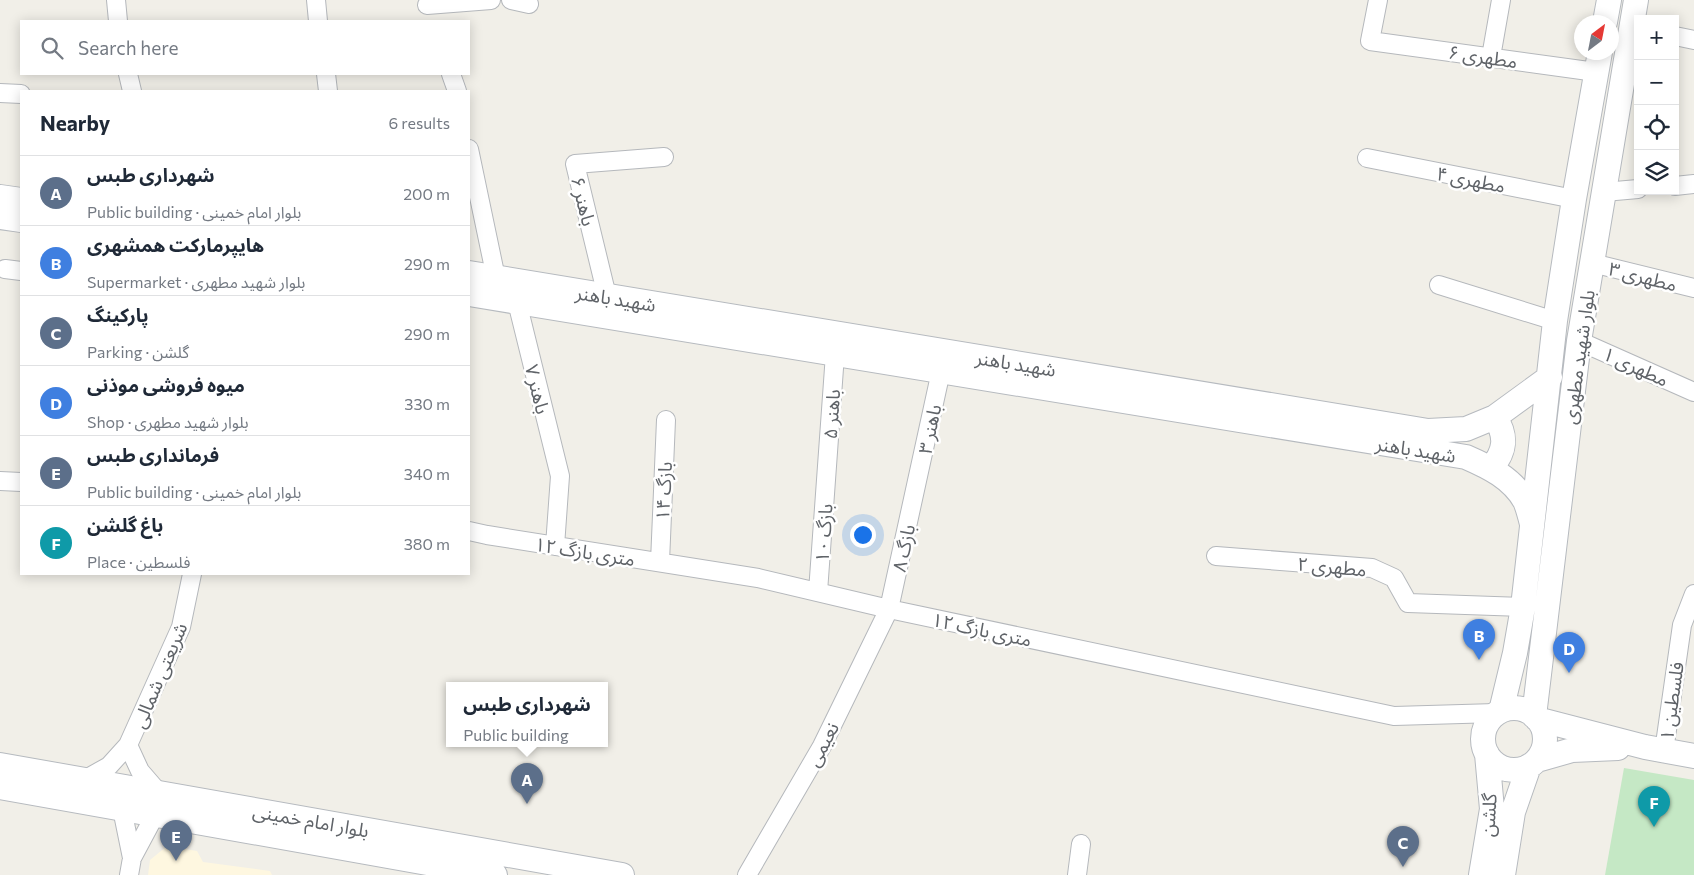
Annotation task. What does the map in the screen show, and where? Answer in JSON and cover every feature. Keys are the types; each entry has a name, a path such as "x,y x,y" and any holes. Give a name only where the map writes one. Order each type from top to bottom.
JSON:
{"main road":[{"path":"1606,15 1609,0"},
{"name":"بلوار شهید مطهری","path":"1635,15 1636,0"},
{"name":"بلوار شهید مطهری","path":"1536,717 1579,341 1604,192 1634,33"},
{"name":"بلوار شهید مطهری","path":"1498,712 1516,653 1523,607 1555,321 1598,62"},
{"path":"0,197 20,200"},
{"path":"0,217 20,220"},
{"name":"شهید باهنر","path":"470,273 607,296 943,361 1466,458 1491,468 1510,482 1525,501 1532,524"},
{"name":"شهید باهنر","path":"470,294 835,354 943,361 1428,431 1466,429 1495,417 1550,377"},
{"path":"1491,468 1498,460 1503,449 1504,438 1501,426 1495,417"},
{"path":"1654,749 1572,750 1520,769 1511,770 1493,762 1483,744 1483,735 1485,726 1498,712 1509,708 1518,708 1536,717 1654,749 1694,756"},
{"path":"1533,763 1542,752 1544,744 1542,726 1536,717"},
{"name":"گلشن","path":"1481,875 1492,809 1487,754"},
{"name":"گلشن","path":"1502,875 1513,812 1533,763"},
{"name":"بلوار امام خمینی","path":"0,765 84,780 157,804 302,829 622,875"},
{"name":"بلوار امام خمینی","path":"0,787 122,809 157,804"},
{"name":"بلوار امام خمینی","path":"302,829 495,875"}],"street":[{"path":"116,0 118,20"},
{"path":"316,0 318,20"},
{"path":"428,9 491,0"},
{"path":"511,0 529,4"},
{"name":"مطهری ۶","path":"1378,0 1370,41 1491,57 1598,62"},
{"path":"1491,57 1501,0"},
{"path":"1679,37 1694,40"},
{"path":"128,75 132,90"},
{"path":"326,75 328,90"},
{"path":"451,75 457,90"},
{"path":"0,93 20,94"},
{"path":"470,154 496,278"},
{"name":"باهنر ۶","path":"607,296 575,164 664,158"},
{"name":"مطهری ۴","path":"1368,158 1574,199"},
{"path":"1679,186 1694,184"},
{"path":"1604,192 1634,189"},
{"name":"مطهری ۳","path":"1592,263 1694,288"},
{"path":"1439,285 1555,321"},
{"name":"باهنر ۷","path":"517,302 560,476 555,546"},
{"name":"مطهری ۱","path":"1579,341 1694,392"},
{"name":"باهنر ۵","path":"827,474 835,354"},
{"name":"باهنر ۳","path":"916,486 943,361"},
{"name":"بازگ ۱۴","path":"660,562 666,420"},
{"name":"بازگ ۱۰","path":"818,592 827,474"},
{"path":"0,481 20,482"},
{"name":"بازگ ۸","path":"889,609 916,486"},
{"name":"۱۲ متری بازگ","path":"470,531 486,536 758,578 889,609 1394,716 1498,712"},
{"name":"مطهری ۲","path":"1216,556 1372,568 1394,578 1408,603 1523,607"},
{"name":"شریعتی شمالی","path":"84,780 109,766 128,745 181,627 192,575"},
{"name":"فلسطین ۱","path":"1654,749 1682,625 1694,594"},
{"name":"نعیمی","path":"747,875 822,746 889,609"},
{"path":"128,745 157,804 131,867"},
{"path":"122,809 131,867"},
{"path":"1077,875 1081,844"}],"shaded area":[{"path":"167,846 197,851 203,862 270,871 272,875 148,875 150,860"}],"green space":[{"path":"1624,768 1694,780 1694,875 1605,875"}],"place":[{"name":"هايپرماركت همشهری","path":"1479,660"},
{"name":"میوه فروشی موذنی","path":"1569,673"},
{"name":"شهرداری طبس","path":"527,804"},
{"name":"باغ گلشن","path":"1654,827"},
{"name":"فرمانداری طبس","path":"176,861"},
{"name":"پارکینگ","path":"1403,867"}]}
